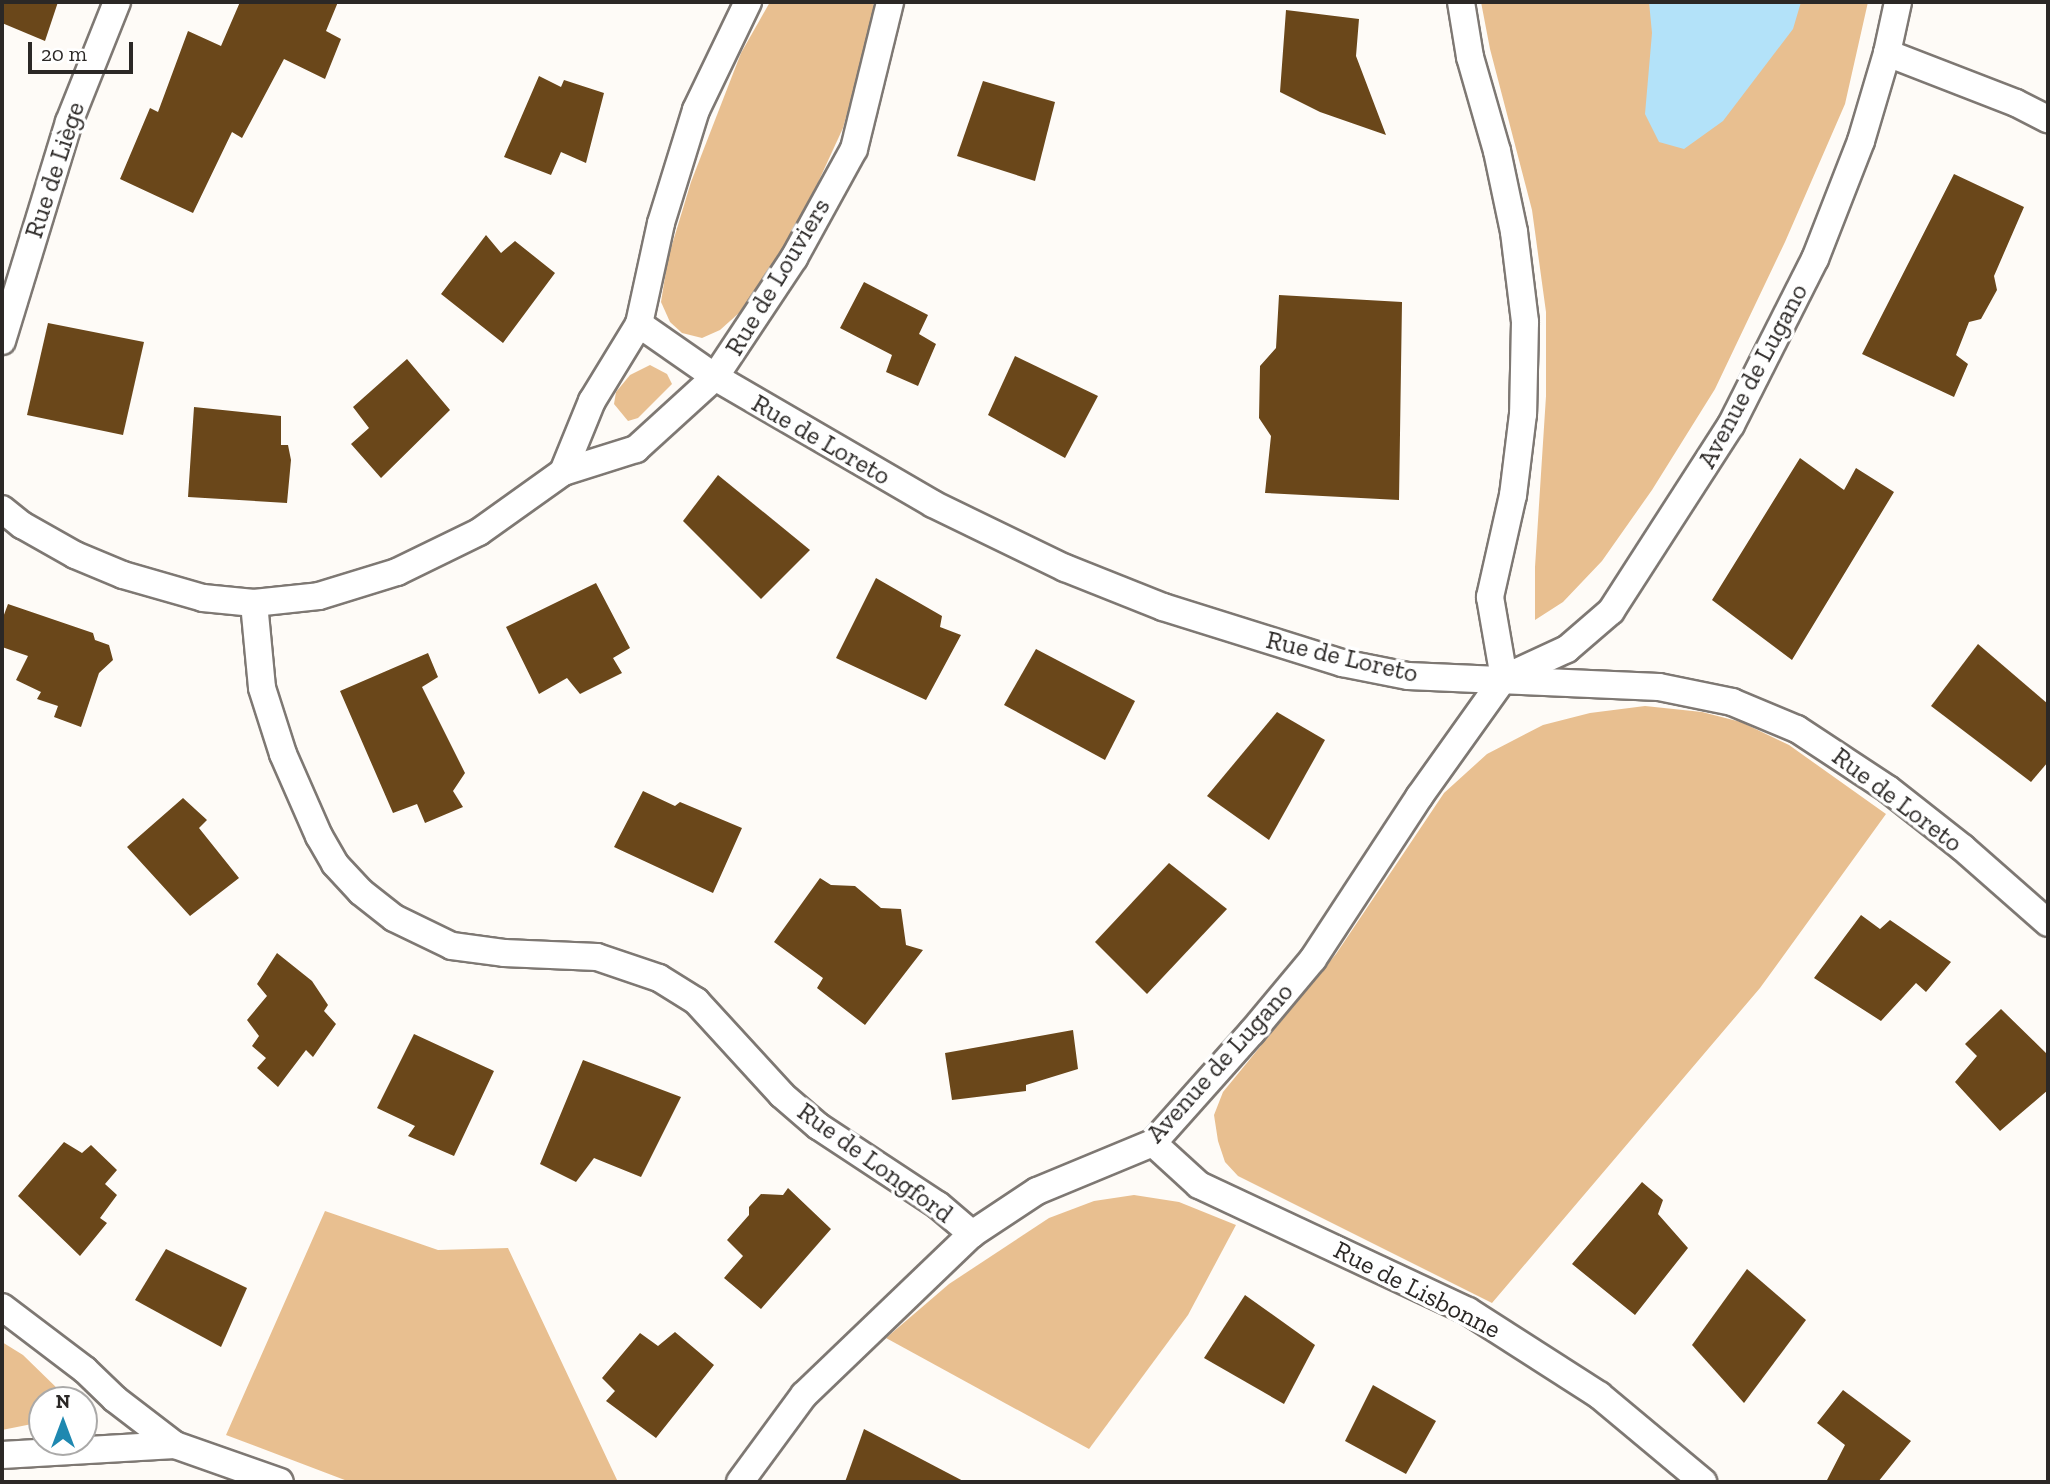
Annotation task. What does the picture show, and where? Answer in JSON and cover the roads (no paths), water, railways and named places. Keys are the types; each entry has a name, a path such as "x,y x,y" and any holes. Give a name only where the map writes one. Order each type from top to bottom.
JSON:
{"street":[{"name":"Rue de Liège","path":"2,341 69,122 117,2"},
{"path":"563,472 592,401 639,324 660,223 696,110 748,2"},
{"name":"Rue de Louviers","path":"2,509 22,525 75,555 123,575 203,598 254,603 319,596 397,572 479,532 563,472 636,449 715,377 794,258 854,149 890,2"},
{"path":"1461,2 1470,57 1497,151 1514,232 1525,322 1523,414 1513,495 1490,597 1504,678"},
{"name":"Avenue de Lugano","path":"740,1482 804,1395 972,1234 1037,1191 1153,1143 1252,1032 1312,959 1419,797 1504,678 1567,649 1611,611 1731,425 1815,259 1861,141 1887,53 1898,2"},
{"path":"1887,53 1956,78 2048,119"},
{"name":"Rue de Loreto","path":"639,324 715,377 871,470 969,523 1065,568 1141,599 1342,663 1408,676 1504,678 1659,687 1732,702 1797,729 1888,789 1963,848 2048,923"},
{"name":"Rue de Longford","path":"254,603 262,688 283,754 319,836 335,864 361,892 394,918 452,946 504,953 597,957 659,978 696,1001 782,1095 818,1126 938,1205 972,1234"},
{"name":"Rue de Lisbonne","path":"1153,1143 1199,1185 1468,1311 1599,1395 1703,1482"},
{"path":"2,1307 86,1370 116,1399 175,1445 280,1482"},
{"path":"2,1455 175,1445"}],"water":[{"path":"1649,2 1801,2 1793,29 1723,121 1684,149 1659,142 1645,114 1652,33"}]}
